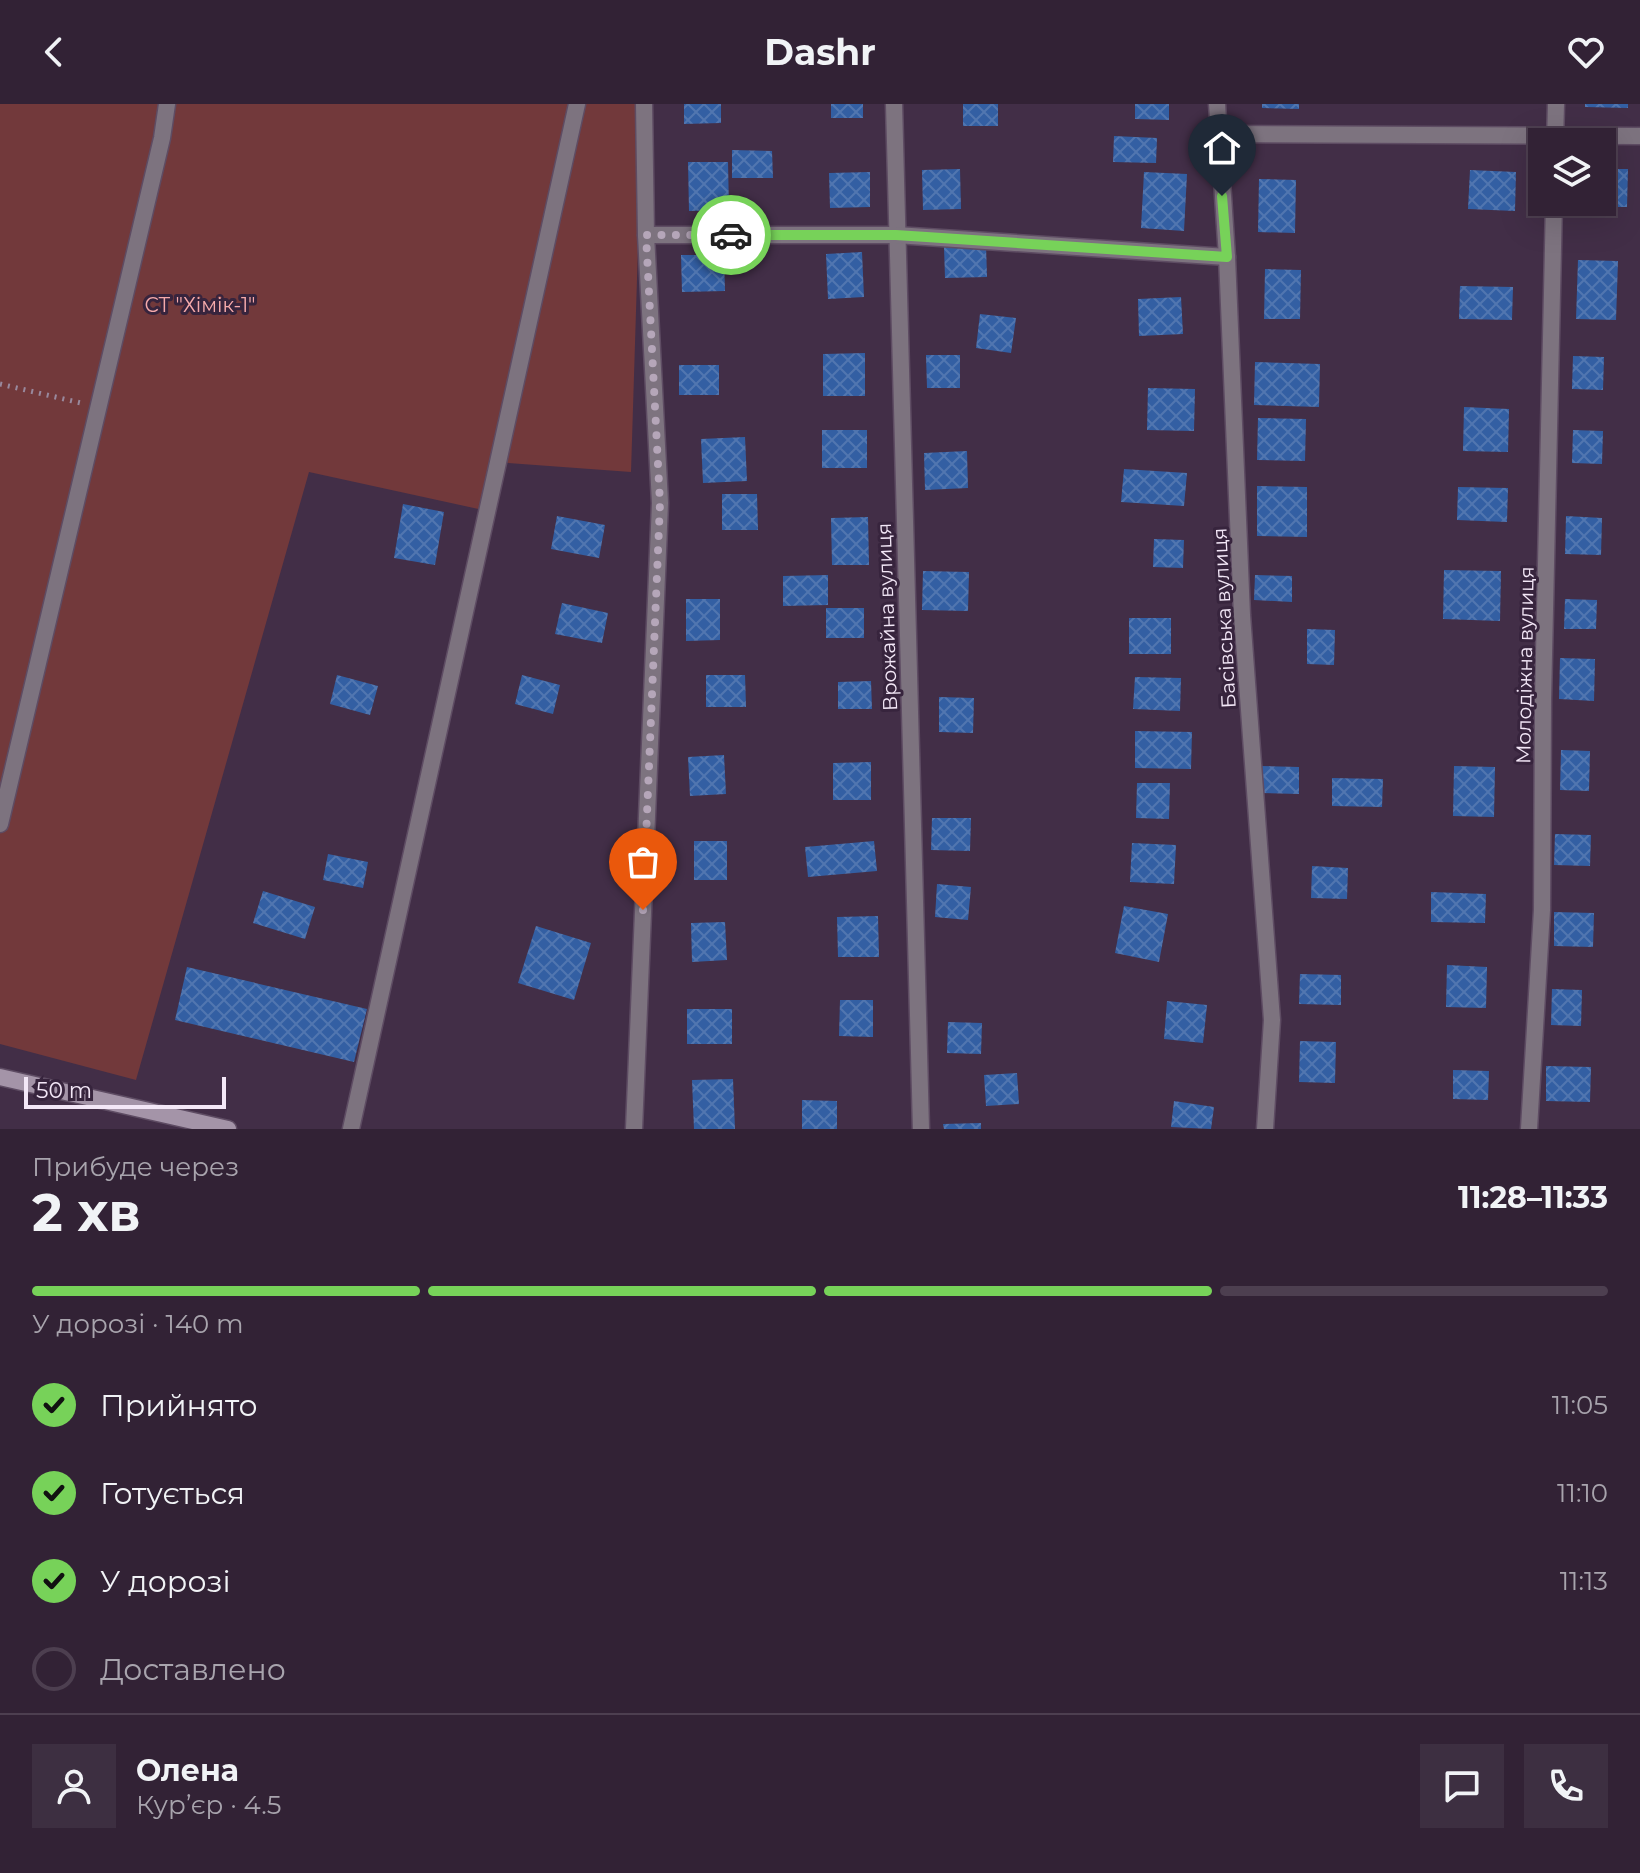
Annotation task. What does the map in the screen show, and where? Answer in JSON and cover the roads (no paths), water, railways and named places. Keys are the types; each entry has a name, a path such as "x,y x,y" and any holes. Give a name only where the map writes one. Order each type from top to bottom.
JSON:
{"street":[{"path":"0,824 162,138 167,104"},
{"path":"351,1129 577,104"},
{"path":"634,1129 660,503 646,235 644,104"},
{"name":"Врожайна вулиця","path":"894,104 921,1129"},
{"name":"Басівська вулиця","path":"1217,104 1227,257 1242,615 1272,1020 1265,1129"},
{"path":"1556,104 1556,128"},
{"path":"1218,134 1528,138"},
{"path":"1616,137 1640,136"},
{"name":"Молодіжна вулиця","path":"1529,1129 1542,910 1543,700 1554,216"},
{"path":"646,235 896,235 1227,257"},
{"path":"1,1081 228,1129"}],"park label":[{"name":"СТ \"Хімік-1\"","path":"200,305"}]}
